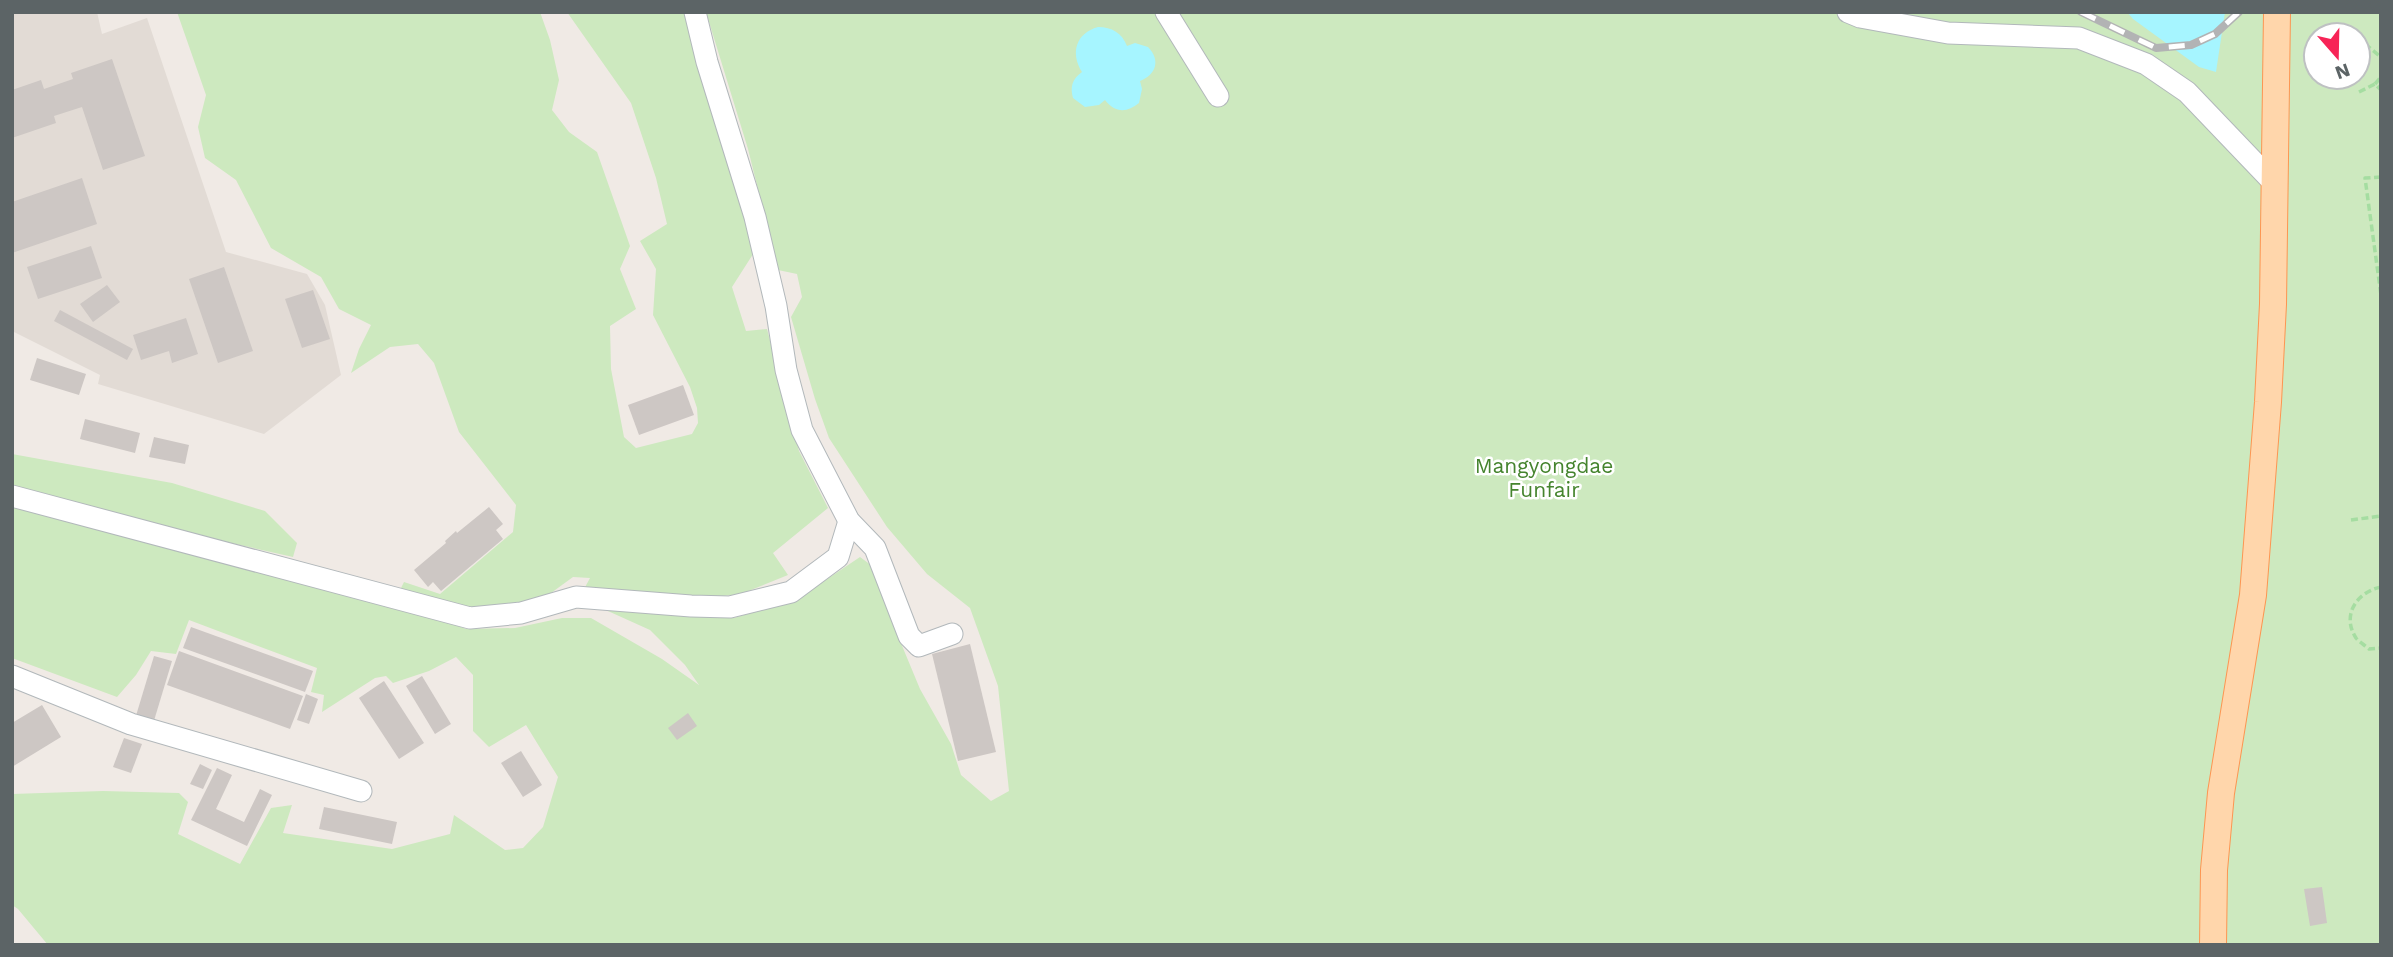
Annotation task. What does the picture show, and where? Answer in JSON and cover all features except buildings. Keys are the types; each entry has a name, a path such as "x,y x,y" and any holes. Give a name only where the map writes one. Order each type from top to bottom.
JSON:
{"main road":[{"path":"2213,945 2214,870 2221,793 2253,595 2260,509 2273,304 2277,12"}],"street":[{"path":"695,12 755,217 776,306 786,370 802,430 849,521 875,548 909,636 919,646 952,634"},
{"path":"1166,12 1219,96"},
{"path":"1848,12 1860,17 1948,33 2079,38 2146,64 2187,92 2274,183"},
{"path":"12,496 470,618 521,613 576,597 730,607 790,592 838,557 849,521"},
{"path":"12,676 131,724 360,791"}],"path":[{"path":"2359,92 2375,84 2381,77"},
{"path":"2375,84 2381,90"},
{"path":"2381,177 2365,178 2381,295"},
{"path":"2351,520 2381,516"},
{"path":"2381,587 2369,589 2357,598 2350,619 2356,638 2369,649 2381,649"}],"shaded area":[{"path":"12,12 97,12 102,34 147,18 226,252 307,274 325,305 341,375 264,434 98,384 100,375 12,331"}],"green space":[{"path":"177,12 540,12 559,80 552,110 569,132 597,152 630,246 620,269 636,309 610,326 611,369 624,437 636,448 692,434 698,423 697,408 690,387 653,315 656,269 640,241 667,224 656,178 631,103 567,12 686,12 755,251 732,287 746,331 767,329 799,451 828,508 773,553 788,575 741,594 695,599 583,591 590,578 573,577 540,601 488,610 453,608 400,590 404,582 440,594 513,532 516,505 459,432 434,363 418,344 390,347 351,373 371,325 339,309 321,277 271,248 236,180 205,158 198,127 206,95"},
{"name":"Mangyongdae Funfair","path":"706,12 2381,12 2381,945 48,945 12,905 12,794 103,791 179,793 188,802 178,834 240,864 271,808 292,805 283,833 392,849 450,834 454,815 505,850 523,848 543,827 558,777 526,725 489,747 473,731 473,675 456,657 429,671 393,683 386,676 375,678 322,712 324,695 311,692 317,668 189,620 176,654 151,651 136,675 117,697 12,658 12,506 420,611 466,629 515,628 562,618 591,618 662,659 699,685 685,665 650,630 599,607 734,618 799,598 860,557 879,571 893,624 920,689 951,744 961,775 991,801 1009,791 998,686 970,608 927,574 887,527 829,438 791,317 802,297 797,274 778,270 748,149"},
{"path":"12,454 172,483 265,511 297,543 293,557 12,486"}],"water":[{"path":"2127,12 2225,12 2216,72 2199,67"},
{"path":"1098,27 1116,32 1127,46 1135,43 1148,47 1154,57 1153,71 1140,81 1142,89 1139,103 1130,109 1117,109 1105,100 1099,105 1085,107 1073,98 1073,84 1082,72 1076,58 1077,45 1085,34"}],"railway":[{"path":"2081,12 2156,48 2191,45 2215,34 2239,12"}]}
